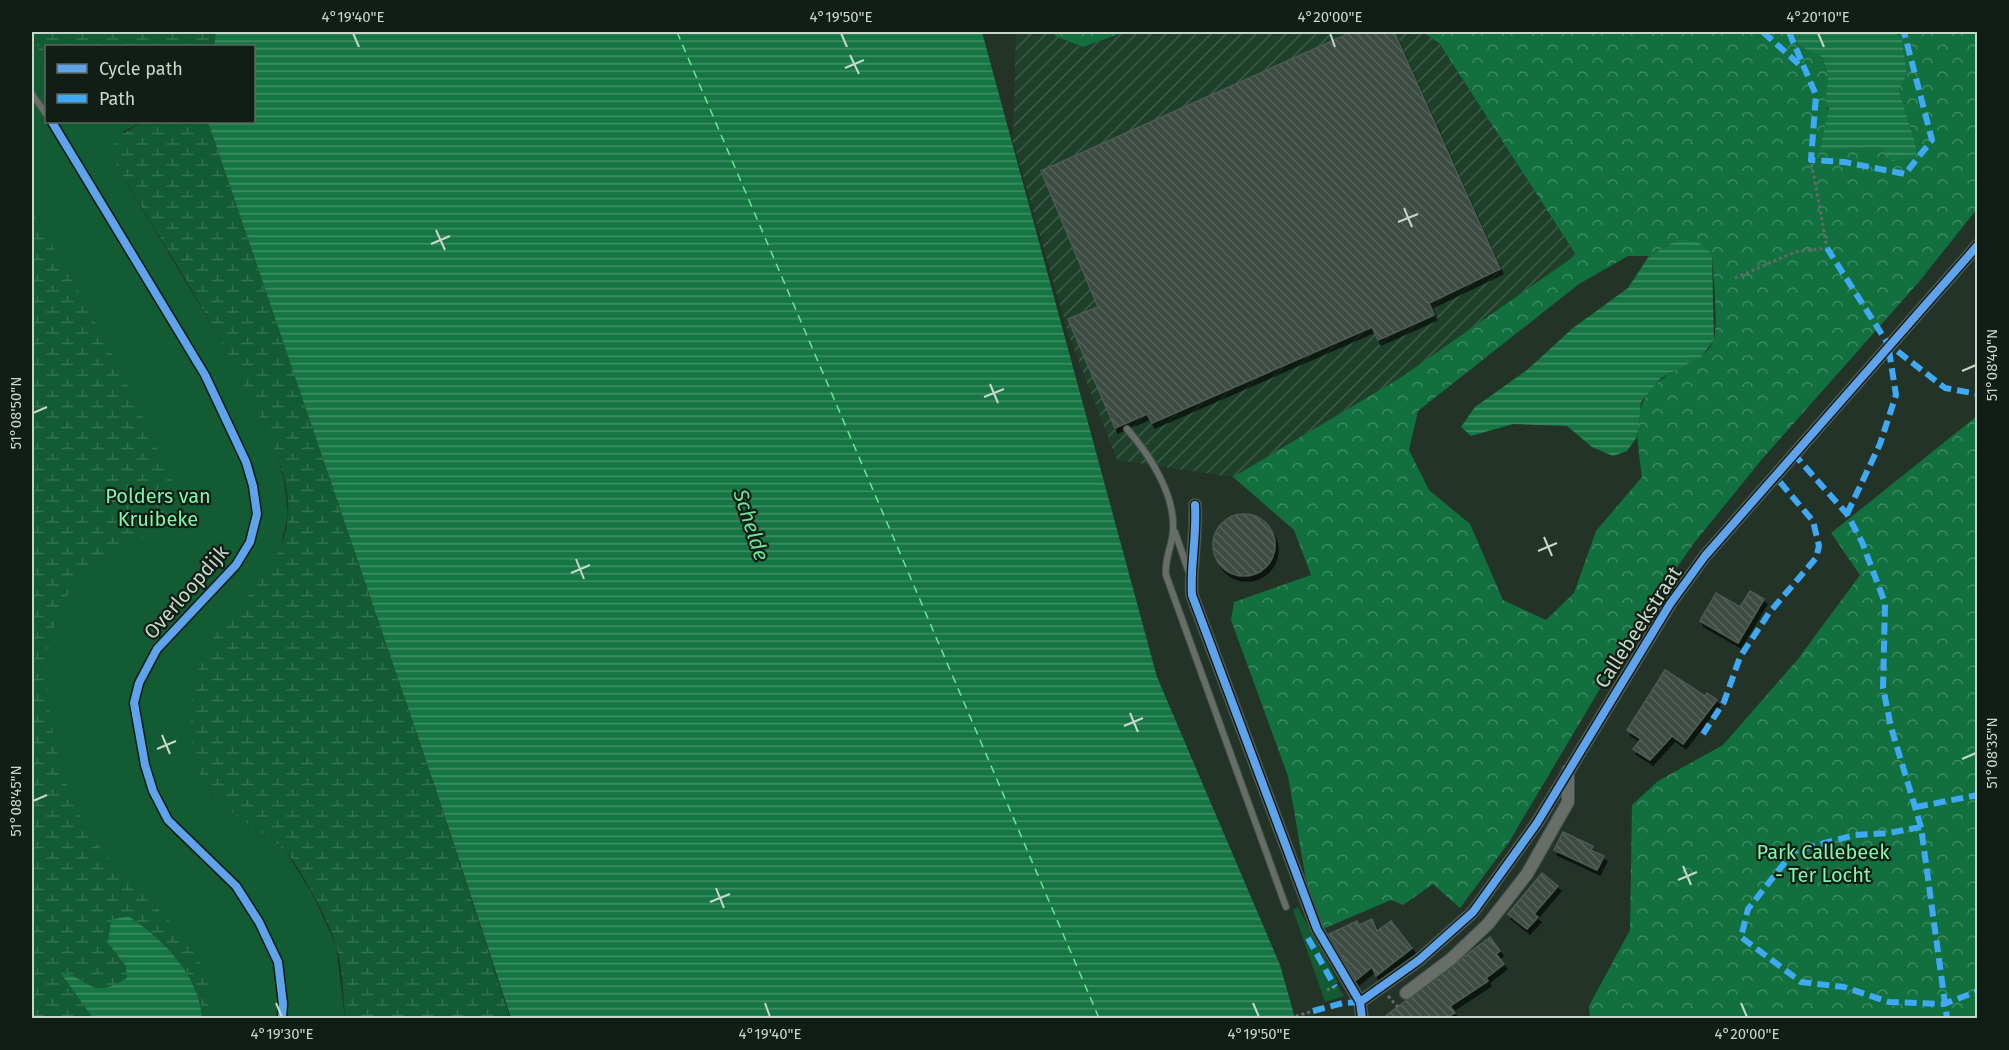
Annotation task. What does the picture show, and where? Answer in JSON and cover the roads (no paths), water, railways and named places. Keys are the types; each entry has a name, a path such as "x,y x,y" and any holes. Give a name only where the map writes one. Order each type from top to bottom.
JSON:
{"street":[{"name":"Callebeekstraat","path":"1360,1002 1419,960 1473,912 1537,823 1670,604 1705,556 1881,351 1977,245"},
{"path":"1196,505 1195,552 1191,576 1192,595 1317,929 1360,1002 1362,1018"},
{"path":"1406,993 1451,959 1488,924 1527,874 1568,802 1568,769"}],"lane":[{"path":"32,94 45,113"},
{"name":"Overloopdijk","path":"53,123 205,375 246,462 253,486 257,514 250,542 236,565 157,649 138,683 134,703 139,740 153,791 168,820 236,886 259,922 278,962 283,1004 282,1018"},
{"path":"1127,429 1146,451 1167,497 1183,560 1191,576"},
{"path":"1174,527 1165,564 1166,575 1286,907"}],"water":[{"name":"Schelde","path":"216,32 982,32 1157,677 1280,965 1295,1018 511,1018 439,799 208,123 255,123 255,45 214,45"},
{"path":"1793,32 1893,32 1902,38 1907,74 1899,90 1917,149 1913,157 1892,161 1880,147 1820,150 1829,108 1825,107 1828,74 1822,57 1799,46"},
{"path":"1679,239 1698,242 1712,254 1714,340 1701,357 1661,378 1641,402 1637,437 1627,451 1613,456 1592,447 1567,426 1513,424 1471,436 1461,427 1475,407 1527,370 1573,328 1628,288 1649,256"},
{"path":"128,916 154,936 177,960 194,987 202,1018 155,1018 151,1016 93,1018 60,972 98,988 115,985 127,978 126,966 108,943 111,920"}],"park label":[{"name":"Polders van Kruibeke","path":"158,508"},
{"name":"Park Callebeek - Ter Locht","path":"1823,864"}]}
